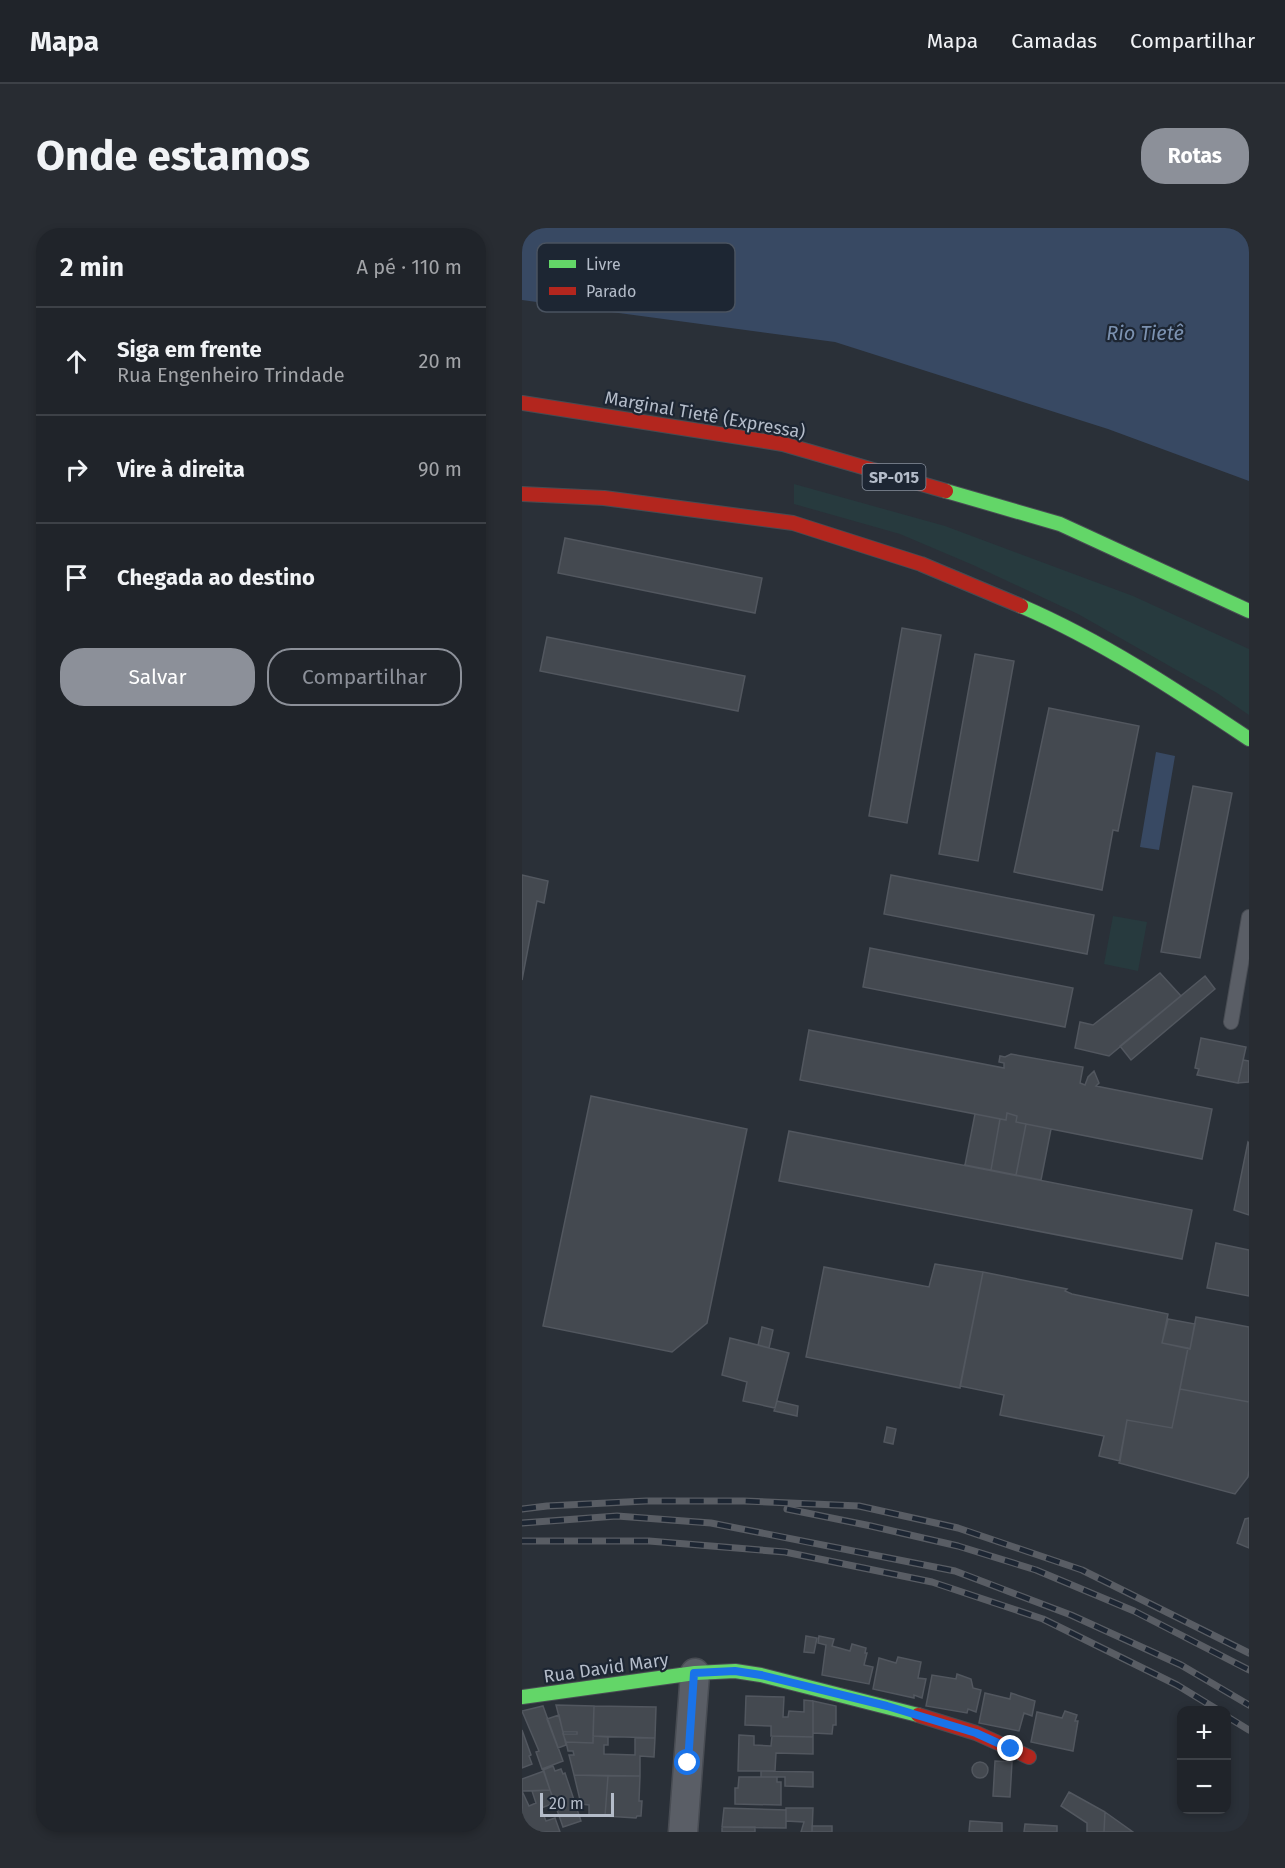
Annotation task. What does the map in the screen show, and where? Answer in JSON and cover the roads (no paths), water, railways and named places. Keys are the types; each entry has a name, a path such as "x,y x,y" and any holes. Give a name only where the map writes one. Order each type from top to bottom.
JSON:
{"main road":[{"name":"Marginal Tietê (Expressa)","path":"522,403 794,447 1060,524 1249,611"},
{"path":"522,494 604,498 793,523"},
{"path":"734,501 793,523 921,564 1046,617 1151,674 1249,739"},
{"name":"Rua David Mary","path":"522,1697 694,1673 735,1671 761,1675 875,1703 976,1733 1029,1756"}],"street":[{"path":"680,1832 694,1673"}],"lane":[{"path":"1232,1022 1249,917"}],"water":[{"name":"Rio Tietê","path":"522,228 1249,228 1249,481 1108,429 835,342 611,312 735,312 735,243 537,243 537,302 522,300"},
{"path":"1156,752 1175,756 1159,850 1140,847"}],"railway":[{"path":"522,1509 646,1501 744,1501 859,1506 958,1528 1082,1570 1249,1653"},
{"path":"787,1509 958,1546 1036,1570 1134,1611 1249,1670"},
{"path":"522,1523 617,1516 711,1523 955,1571 1071,1615 1181,1665 1249,1705"},
{"path":"522,1541 649,1541 785,1552 932,1582 1043,1619 1177,1685 1211,1706"},
{"path":"1231,1719 1249,1730"}]}
